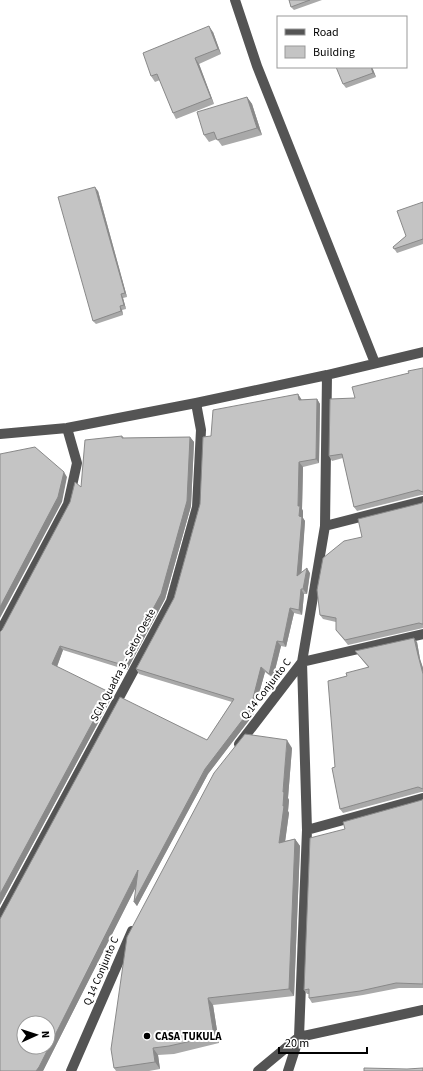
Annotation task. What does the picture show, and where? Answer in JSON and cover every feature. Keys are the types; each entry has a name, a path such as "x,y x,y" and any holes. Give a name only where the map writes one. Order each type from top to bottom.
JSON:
{"street":[{"path":"235,0 257,66 375,363"},
{"path":"0,434 67,428 196,403 327,375 423,352"},
{"path":"288,1071 299,1037 307,830 302,662 325,526 327,375"},
{"name":"SCIA Quadra 3 - Setor Oeste","path":"0,919 171,600 197,507 201,430 196,403"},
{"path":"0,632 68,504 77,463 67,428"},
{"path":"325,526 423,502"},
{"path":"302,662 423,634"},
{"name":"Q 14 Conjunto C","path":"232,752 302,662"},
{"path":"307,830 423,798"},
{"name":"Q 14 Conjunto C","path":"72,1071 127,939 138,919"},
{"path":"258,1071 299,1037 423,1010"}],"building":[{"path":"289,0 310,0 291,7"},
{"path":"209,26 218,49 195,58 211,98 173,113 157,74 151,76 143,53"},
{"path":"336,68 371,68 373,73 343,84"},
{"path":"247,97 257,128 217,140 214,132 204,135 197,112"},
{"path":"95,187 125,293 121,294 124,305 120,306 121,311 93,321 58,197"},
{"path":"423,202 423,239 394,249 393,247 406,236 397,211"},
{"path":"423,368 423,492 418,490 354,507 342,454 329,456 330,399 355,398 352,387 409,373 408,371"},
{"path":"298,394 299,400 317,399 316,459 299,462 298,506 300,506 299,516 302,517 297,576 307,568 303,589 301,589 299,610 290,608 283,642 277,641 269,674 261,667 250,710 205,769 134,902 138,870 56,1033 56,1015 16,1015 16,1055 45,1055 39,1067 36,1071 0,1071 0,919 120,697 207,740 234,699 136,669 174,598 200,504 203,437 211,436 213,410"},
{"path":"122,436 122,438 190,437 187,501 161,594 123,665 60,646 52,664 109,692 0,894 0,632 70,502 75,482 81,487 85,440"},
{"path":"35,447 64,472 58,497 0,607 0,454"},
{"path":"423,502 423,624 419,623 345,640 336,630 336,618 320,615 317,590 323,558 344,541 362,537 358,519"},
{"path":"414,638 423,674 423,789 418,787 340,809 332,768 335,767 328,681 347,676 346,673 369,667 355,651"},
{"path":"245,734 287,740 283,792 284,806 279,843 295,839 289,989 208,998 214,1036 153,1048 155,1062 114,1068 111,1049 127,937 214,773"},
{"path":"423,799 423,984 396,983 360,991 309,998 309,989 304,990 310,838 345,829 343,822"},
{"path":"364,1068 423,1068 423,1071 364,1071"}],"place":[{"name":"CASA TUKULA","path":"147,1036"}]}
